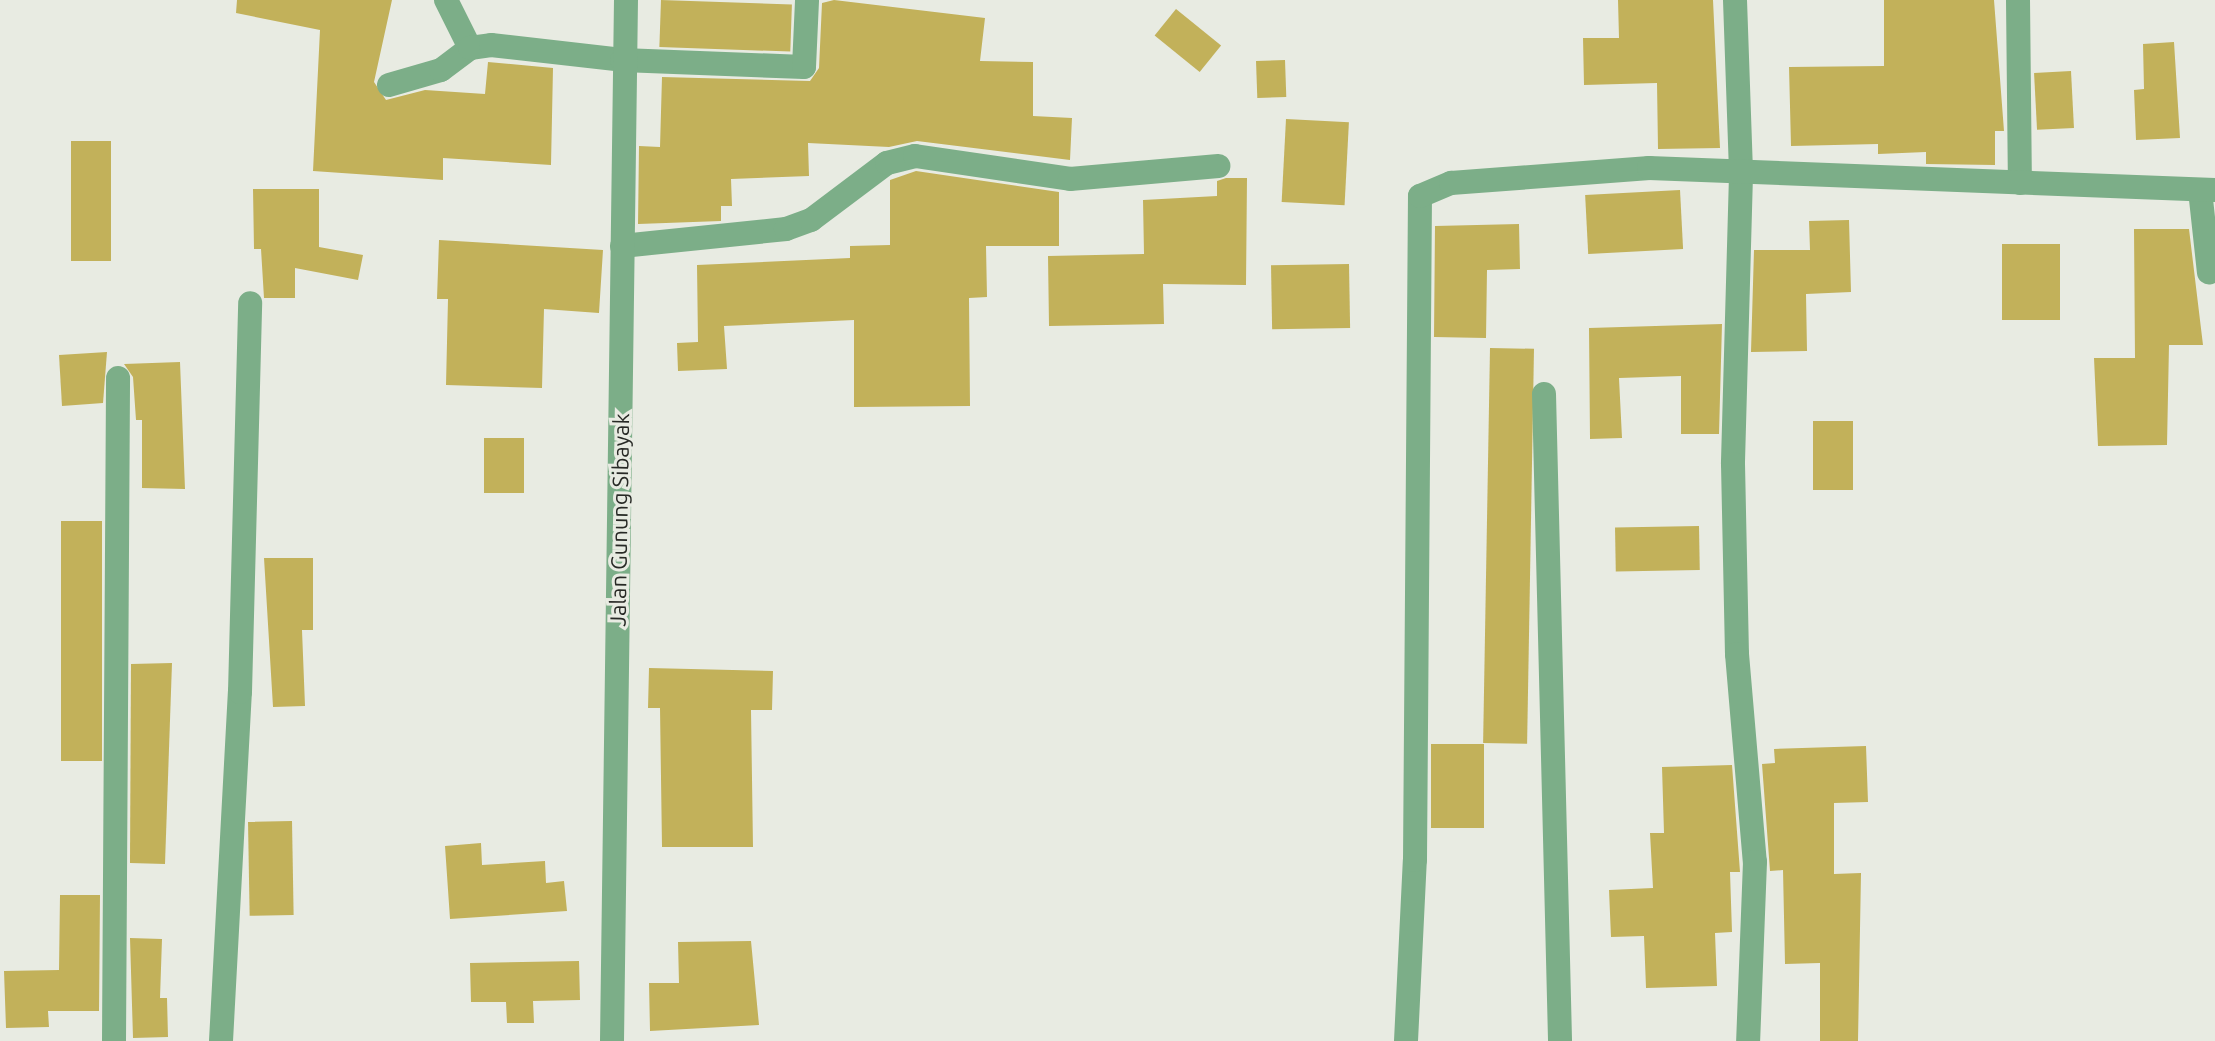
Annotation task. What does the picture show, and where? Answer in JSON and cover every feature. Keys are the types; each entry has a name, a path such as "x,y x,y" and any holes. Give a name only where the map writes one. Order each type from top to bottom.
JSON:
{"street":[{"path":"446,0 470,48"},
{"name":"Jalan Gunung Sibayak","path":"612,1041 622,60 626,0"},
{"path":"389,85 441,70 470,48 622,60 804,67 807,0"},
{"path":"1735,0 1741,175 1733,464 1737,654 1755,862 1748,1041"},
{"path":"2018,0 2020,183"},
{"path":"622,246 786,229 811,220 887,163 915,156 1070,179 1218,166"},
{"path":"1406,1041 1415,860 1420,196 1451,183 1600,171 2207,190 2209,273"},
{"path":"221,1041 240,692 250,303"},
{"path":"114,1041 118,378"},
{"path":"1544,394 1560,1041"}],"building":[{"path":"237,0 392,0 374,82 386,100 425,90 485,94 488,62 553,68 551,165 443,158 443,180 313,171 320,30 236,13"},
{"path":"661,0 792,5 790,52 659,47"},
{"path":"834,0 985,18 980,61 1033,62 1033,116 1072,118 1070,160 917,141 889,147 808,143 809,176 731,179 732,206 721,206 721,221 638,224 639,146 660,147 662,77 810,81 819,68 822,3"},
{"path":"1618,0 1713,0 1720,148 1658,149 1657,83 1584,85 1583,38 1619,38"},
{"path":"1884,0 1994,0 2004,131 1995,131 1995,165 1926,164 1926,152 1878,154 1878,144 1791,146 1789,67 1884,66"},
{"path":"1176,9 1221,46 1200,72 1155,35"},
{"path":"2174,42 2180,138 2136,140 2134,90 2144,89 2143,44"},
{"path":"1285,60 1286,97 1257,98 1256,61"},
{"path":"2071,71 2074,128 2037,130 2034,73"},
{"path":"1286,119 1349,122 1345,205 1282,202"},
{"path":"71,141 111,141 111,261 71,261"},
{"path":"916,171 1059,192 1059,246 986,246 987,297 969,298 970,406 854,407 854,320 724,326 727,369 678,371 677,343 698,342 697,265 850,258 850,246 890,245 890,180"},
{"path":"1247,178 1246,285 1163,284 1164,324 1049,326 1048,256 1144,254 1143,200 1217,196 1217,181"},
{"path":"253,189 319,189 319,247 363,255 358,280 295,268 295,298 264,298 261,249 254,249"},
{"path":"1680,190 1683,249 1588,254 1585,195"},
{"path":"1849,220 1851,292 1806,294 1807,351 1751,352 1754,250 1810,250 1809,221"},
{"path":"1519,224 1520,269 1487,270 1486,338 1434,337 1435,226"},
{"path":"2134,229 2189,229 2203,345 2169,345 2167,445 2098,446 2094,358 2135,358"},
{"path":"439,240 603,250 599,313 544,309 542,388 446,385 448,299 437,299"},
{"path":"2002,244 2060,244 2060,320 2002,320"},
{"path":"1349,264 1350,328 1272,329 1271,265"},
{"path":"1722,324 1719,434 1681,434 1681,376 1619,378 1622,438 1590,439 1589,328"},
{"path":"1490,348 1534,349 1527,744 1483,743"},
{"path":"107,352 103,403 62,406 59,355"},
{"path":"180,362 185,489 142,488 142,420 136,420 133,377 124,364"},
{"path":"1813,421 1853,421 1853,490 1813,490"},
{"path":"484,438 524,438 524,493 484,493"},
{"path":"61,521 102,521 102,761 61,761"},
{"path":"1699,526 1700,570 1616,571 1615,527"},
{"path":"264,558 313,558 313,630 302,630 305,706 273,707"},
{"path":"172,663 165,864 130,863 131,664"},
{"path":"649,668 773,671 772,710 751,710 753,847 662,847 660,708 648,708"},
{"path":"1431,744 1484,744 1484,828 1431,828"},
{"path":"1866,746 1868,802 1834,803 1834,874 1861,873 1858,1041 1820,1041 1820,963 1785,964 1783,870 1770,871 1762,764 1775,763 1774,749"},
{"path":"1732,765 1740,872 1730,872 1732,932 1715,933 1717,986 1646,988 1644,936 1611,937 1609,890 1653,888 1650,833 1664,833 1662,767"},
{"path":"292,821 294,915 250,916 248,822"},
{"path":"481,843 482,865 545,861 546,883 564,881 567,911 450,919 445,846"},
{"path":"60,895 100,895 99,1011 48,1011 49,1027 6,1028 4,971 59,970"},
{"path":"130,938 162,939 160,998 167,998 168,1037 133,1038"},
{"path":"751,941 759,1025 650,1031 649,983 679,983 678,942"},
{"path":"579,961 580,1000 533,1001 534,1023 507,1023 506,1002 471,1002 470,963"}]}
